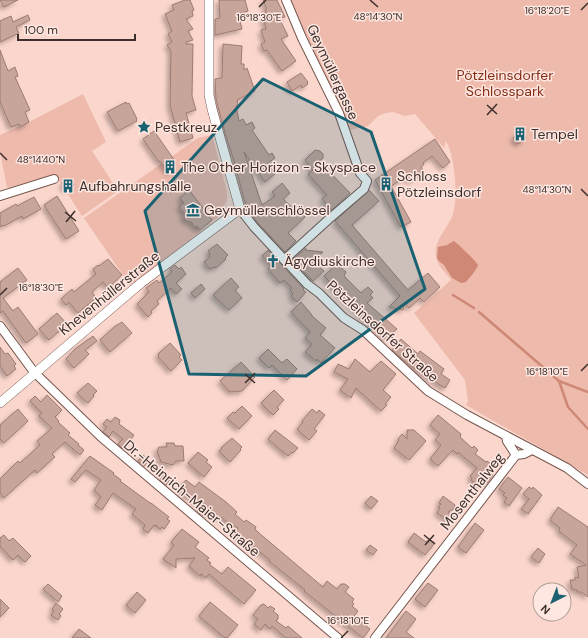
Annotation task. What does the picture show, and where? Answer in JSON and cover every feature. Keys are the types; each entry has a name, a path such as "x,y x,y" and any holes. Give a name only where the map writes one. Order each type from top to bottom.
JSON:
{"street":[{"name":"Pötzleinsdorfer Straße","path":"209,0 209,95 240,209 307,284 319,293 344,318 363,330 428,391 448,404 567,468 588,484"},
{"name":"Geymüllergasse","path":"284,260 364,189 367,181 360,173 340,113 302,38 286,0"},
{"path":"0,196 54,179"},
{"name":"Khevenhüllerstraße","path":"0,403 34,372 141,283 240,209"},
{"name":"Dr.-Heinrich-Maier-Straße","path":"0,326 34,372 101,437 338,638"},
{"name":"Mosenthalweg","path":"506,436 507,441 516,455"},
{"name":"Mosenthalweg","path":"375,638 516,455 524,454 532,450"}],"highlighted area":[{"path":"263,79 371,132 425,289 306,376 189,374 145,211"}],"green space":[{"name":"Pötzleinsdorfer Schlosspark","path":"290,0 588,0 588,475 466,405 468,401 465,380 414,313 451,280 438,263 436,257 436,246 438,241 452,217 456,190 452,157 446,141 444,148 415,114 405,116 393,112 386,113 378,116 368,126 350,130"},
{"path":"83,94 106,142 92,151 118,191 82,216 55,174 9,188 7,187 0,152 0,135"},
{"path":"212,135 227,192 227,201 221,210 223,213 208,225 207,224 212,219 189,190 180,198 183,205 184,215 186,221 191,222 195,227 197,226 201,231 131,287 84,218 198,138"}],"shaded area":[{"path":"454,241 478,265 466,282 461,283 452,278 444,265 437,258 438,247 447,245"}],"building":[{"path":"0,0 18,0 4,7"},
{"path":"185,0 190,0 194,10 192,11 193,16 186,19 193,29 188,31 193,40 186,42 186,44 193,44 192,96 196,110 186,113 193,138 180,142 170,105 171,51 167,45 172,42 168,34 172,31 165,14 174,10 172,5"},
{"path":"219,0 245,0 248,11 238,14 242,29 215,35 215,19 220,18"},
{"path":"263,0 277,0 285,17 279,18 288,36 281,39 296,61 282,71 267,50 264,51 261,44 265,42 261,30 266,29 263,17 267,16 265,11 266,7"},
{"path":"28,15 30,20 16,27 19,33 0,42 0,21 11,16 13,22"},
{"path":"223,44 242,46 241,64 244,64 244,70 247,68 255,91 237,100 238,105 236,106 239,121 243,119 246,125 252,122 255,128 252,130 269,155 272,153 275,158 268,163 275,174 265,182 244,152 262,205 275,196 272,192 282,183 290,193 283,199 299,214 300,212 305,217 288,233 296,241 285,252 258,223 248,210 244,199 216,99 215,79 222,78"},
{"path":"0,50 8,71 15,67 18,76 15,77 30,110 25,112 29,122 20,127 19,124 11,127 0,102"},
{"path":"301,73 308,84 302,88 301,85 292,91 287,82"},
{"path":"126,102 127,104 129,103 137,121 118,131 107,112"},
{"path":"154,131 175,161 172,164 175,168 169,173 160,161 159,162 143,139"},
{"name":"Tempel","path":"521,131 526,138 518,144 513,138"},
{"name":"Schloss Pötzleinsdorf","path":"435,139 450,162 443,168 432,156 423,163 424,164 421,167 424,172 410,181 406,177 391,186 411,222 401,227 375,180"},
{"path":"315,150 320,151 323,154 323,158 319,161 350,193 332,210 322,199 327,195 308,174 313,170 305,160"},
{"name":"Aufbahrungshalle","path":"70,179 74,185 66,190 62,184"},
{"name":"Geymüllerschlössel","path":"189,190 212,220 200,230 191,222 186,221 184,218 184,213 179,207 184,203 180,198"},
{"path":"369,190 379,201 352,225 408,290 428,273 440,287 424,302 420,298 409,308 405,303 403,310 389,307 400,296 335,221"},
{"path":"57,196 79,231 66,239 44,205"},
{"path":"34,197 41,209 23,219 22,216 0,227 0,213 16,204 17,206"},
{"path":"217,244 228,255 225,258 226,259 217,267 210,269 204,262 210,257 208,251"},
{"path":"306,248 305,250 323,252 317,257 322,261 317,265 324,271 313,281 292,260"},
{"path":"268,250 306,292 297,302 291,296 293,294 290,290 292,288 284,280 280,283 268,269 271,266 262,256"},
{"path":"108,259 122,275 108,288 103,282 92,292 96,298 78,313 69,302 66,305 61,299 72,289 74,292 96,274 93,269"},
{"path":"337,264 346,272 344,276 361,293 368,287 373,292 370,295 373,298 367,303 397,329 386,339 324,276"},
{"path":"175,265 179,269 181,267 186,274 176,283 182,289 176,294 171,288 157,301 159,304 151,311 152,313 148,317 137,304 149,292 146,288 157,280 159,283 172,272 170,269"},
{"path":"18,268 27,280 3,298 13,311 18,307 38,334 26,343 3,311 0,313 0,282"},
{"path":"231,278 239,287 235,290 242,298 229,310 213,295"},
{"path":"201,284 205,289 195,298 191,293"},
{"path":"301,302 312,316 326,328 320,335 335,348 321,363 305,352 312,344 305,338 310,332 291,312"},
{"path":"57,313 67,324 49,340 39,329"},
{"path":"122,322 132,333 110,352 100,340"},
{"path":"93,336 97,341 85,350 89,354 74,368 66,359 75,349"},
{"path":"401,339 418,354 420,351 444,369 441,374 450,380 445,388 409,365 392,350"},
{"path":"170,343 181,355 179,357 182,360 171,371 158,357 158,354"},
{"path":"0,347 5,354 8,353 16,364 14,366 16,369 7,376 0,366"},
{"path":"268,349 282,363 287,359 297,369 287,380 272,365 269,368 259,358"},
{"path":"355,359 370,372 381,361 396,374 383,390 391,397 385,404 387,405 381,411 356,388 351,398 340,390 348,379 334,372 338,364 349,369"},
{"path":"241,362 255,377 242,391 230,392 220,381"},
{"path":"88,383 97,391 88,403 77,393"},
{"path":"274,390 284,400 277,407 279,409 273,415 261,403"},
{"path":"47,395 62,410 55,417 59,421 58,422 70,433 68,435 84,450 80,455 65,442 52,454 55,457 37,473 35,470 4,498 0,493 0,479 18,461 20,463 40,445 37,441 52,428 39,416 42,413 30,401 35,396 41,402"},
{"path":"242,406 252,416 239,429 227,418"},
{"path":"18,409 28,421 4,443 0,439 0,425"},
{"path":"312,409 317,413 319,410 325,415 314,429 317,431 309,440 297,429"},
{"path":"438,415 461,434 460,437 472,448 474,446 478,450 475,454 494,466 489,472 493,475 487,483 484,480 479,486 471,480 472,478 470,476 477,468 458,452 457,454 453,450 438,466 430,459 441,445 435,440 440,434 430,425"},
{"path":"115,417 120,420 119,424 134,435 123,449 118,444 123,439 113,431 109,437 103,432 107,427 103,424 107,419 111,422"},
{"path":"275,430 298,448 293,453 292,452 288,456 268,439"},
{"path":"407,430 414,430 426,441 409,460 394,448 402,434 407,439"},
{"path":"232,438 242,447 230,462 219,451"},
{"path":"166,443 174,443 175,446 183,446 184,461 176,461 173,465 161,462 157,451 159,447 167,447"},
{"path":"198,452 208,460 206,462 212,467 204,477 188,463"},
{"path":"143,455 149,460 144,466 138,461"},
{"path":"90,456 114,473 113,474 121,480 120,481 169,517 167,519 170,521 164,529 162,527 160,529 154,525 148,533 143,529 145,525 132,514 136,509 113,493 102,510 95,505 101,497 94,490 101,480 86,470 75,482 71,479"},
{"path":"165,473 171,478 166,485 160,480"},
{"path":"508,477 522,488 509,506 504,502 507,498 503,495 505,493 499,489"},
{"path":"186,480 195,487 199,482 226,502 237,512 235,514 244,522 246,520 256,527 255,529 259,533 323,587 327,581 337,589 341,584 345,584 349,587 345,592 354,599 352,602 354,604 352,606 358,611 354,616 370,629 363,638 304,591 305,590 269,561 270,560 234,533 238,528 228,523 221,517 220,519 217,516 216,517 209,511 203,516 197,511 201,506 188,495 187,497 180,491 183,488 180,486"},
{"path":"529,487 532,489 533,487 542,495 528,514 521,509 529,499 523,494"},
{"path":"371,496 378,501 371,509 365,503"},
{"path":"443,496 455,505 455,508 448,512 456,518 452,523 437,513 440,508 438,507 441,504 439,503"},
{"path":"558,507 588,527 588,597 581,592 577,592 577,590 572,589 572,582 570,580 575,580 575,577 579,578 577,567 586,565 570,554 577,545 560,532 560,528 550,520"},
{"path":"475,523 484,530 466,553 458,547"},
{"path":"182,529 199,542 195,547 209,558 207,560 211,563 209,564 222,574 228,567 256,590 244,604 209,574 206,578 201,574 200,576 189,566 195,558 176,559 176,568 163,559 174,545 171,542"},
{"path":"414,533 426,542 429,539 435,543 425,555 408,542"},
{"path":"4,535 9,541 13,538 31,556 25,562 18,555 13,560 0,546 0,538"},
{"path":"370,545 377,550 373,555 366,550"},
{"path":"538,548 545,554 539,563 531,557"},
{"path":"428,583 438,590 425,607 415,599"},
{"path":"48,584 62,596 58,602 43,589"},
{"path":"137,592 146,600 135,613 126,605"},
{"path":"0,599 9,608 0,617"},
{"path":"210,602 238,625 227,638 225,638 199,616"},
{"path":"56,603 63,609 59,614 61,616 58,620 51,615 54,611 52,609"},
{"path":"264,604 268,608 270,606 275,609 273,611 278,615 278,619 276,621 286,628 288,626 302,638 286,638 272,626 270,629 265,624 261,630 254,624 258,619 253,615 261,605"},
{"path":"406,611 416,619 406,632 414,638 386,638"},
{"path":"79,629 91,638 72,638"}],"waterway":[{"path":"453,295 474,308"},
{"path":"479,312 559,381 568,407 588,429"},
{"path":"559,381 588,392"}],"place":[{"name":"Pestkreuz","path":"144,127"},
{"name":"Tempel","path":"520,134"},
{"name":"The Other Horizon - Skyspace","path":"170,167"},
{"name":"Schloss Pötzleinsdorf","path":"386,184"},
{"name":"Aufbahrungshalle","path":"68,186"},
{"name":"Geymüllerschlössel","path":"193,210"},
{"name":"Ägydiuskirche","path":"273,261"}]}
